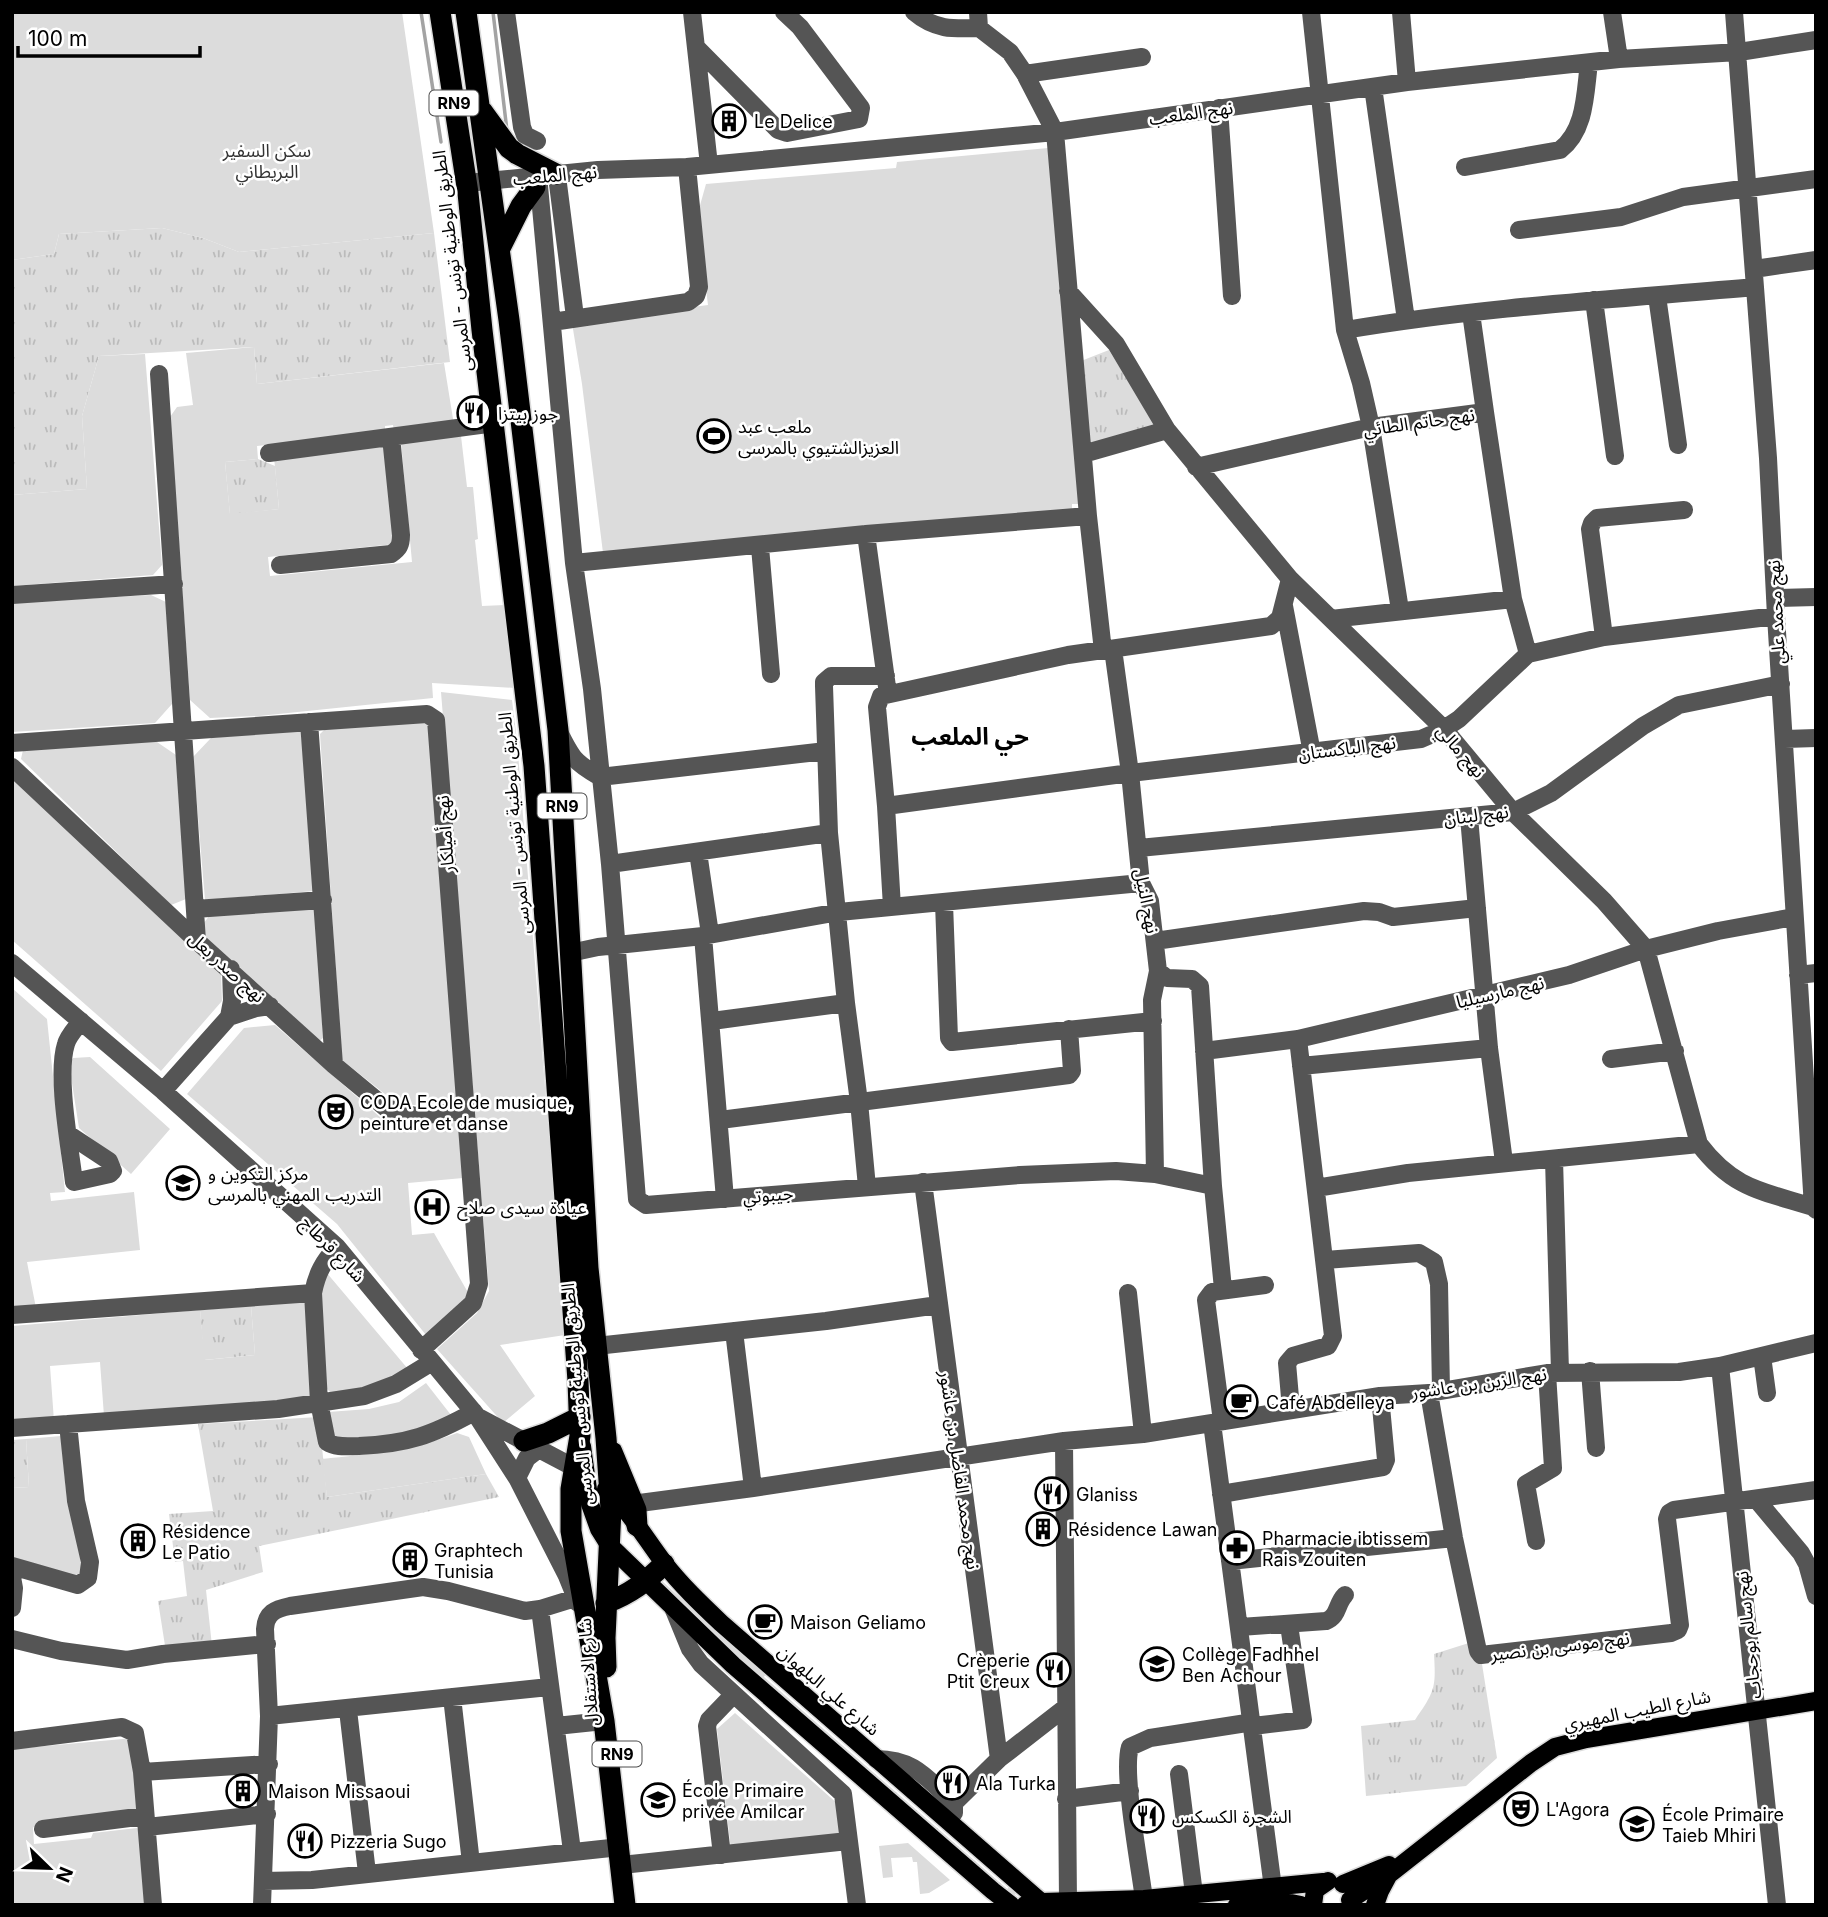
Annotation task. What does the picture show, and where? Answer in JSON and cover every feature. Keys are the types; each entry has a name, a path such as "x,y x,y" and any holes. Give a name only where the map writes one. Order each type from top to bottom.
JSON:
{"highway":[{"name":"الطريق الوطنية تونس - المرسى","path":"440,12 467,188 534,766 580,1426 579,1470 570,1515 579,1597 589,1633"},
{"name":"الطريق الوطنية تونس - المرسى","path":"466,12 491,186 558,730 588,1268 609,1491 606,1603"},
{"path":"480,108 509,148 547,183 521,206 499,250"},
{"path":"532,1445 555,1430 580,1426"},
{"path":"606,1438 637,1515 637,1526"},
{"path":"606,1603 632,1592 664,1563"},
{"name":"شارع الاستقلال","path":"606,1603 607,1673 625,1856 625,1905"},
{"name":"شارع الاستقلال","path":"589,1633 625,1856 637,1905"}],"main road":[{"name":"شارع علي البلهوان","path":"579,1470 609,1491 694,1598 952,1824 1030,1898"},
{"path":"579,1470 594,1516 609,1545 674,1610 769,1697 993,1891 1013,1905 1030,1898 1068,1902 1144,1899 1273,1888 1330,1880 1349,1899"},
{"name":"شارع الطيب المهيري","path":"1349,1899 1391,1873 1520,1770 1555,1747 1586,1739 1816,1701"},
{"name":"شارع الطيب المهيري","path":"1349,1899 1418,1852"},
{"path":"1375,1905 1391,1873"},
{"path":"1313,1905 1315,1890 1323,1882"},
{"path":"1237,1905 1291,1904"}],"street":[{"path":"506,12 522,127 525,135 537,141"},
{"path":"692,12 709,165"},
{"path":"697,48 778,130 787,133 859,119 861,108 800,27 784,12"},
{"path":"914,12 925,21 945,29 978,20 1010,52 1025,74 1055,132"},
{"path":"1311,12 1346,330 1371,427 1400,610"},
{"path":"1401,12 1407,82"},
{"path":"1612,12 1619,59"},
{"name":"نهج محمد علي","path":"1734,12 1769,458 1794,917 1807,974 1814,1209"},
{"name":"نهج الملعب","path":"467,188 547,183 598,170 687,167 1055,132 1407,82 1619,59 1738,52 1816,40"},
{"path":"1025,74 1142,57"},
{"path":"1465,167 1560,149 1567,144 1582,113 1590,64"},
{"path":"1373,87 1406,320"},
{"path":"1219,108 1232,296"},
{"name":"نهج النيل","path":"1055,132 1088,516 1130,773 1141,883 1150,901 1158,971 1152,1000 1155,1174"},
{"path":"552,322 688,302 696,296 699,287 687,167"},
{"path":"1519,230 1621,217 1682,197 1816,178"},
{"name":"نهج الملعب","path":"491,186 547,183"},
{"path":"547,183 575,317"},
{"path":"547,183 552,322 574,563 592,689 616,945"},
{"path":"1346,330 1406,320 1657,296 1754,278 1816,260"},
{"name":"نهج مالي","path":"1068,290 1116,344 1167,430 1290,579 1444,729 1513,812 1604,901 1646,949 1699,1144 1723,1172 1742,1184 1814,1209"},
{"path":"1657,296 1678,445"},
{"path":"1594,300 1615,456"},
{"path":"1471,313 1485,412"},
{"path":"159,374 197,941"},
{"name":"نهج حاتم الطائي","path":"1196,467 1371,427 1485,412 1513,599 1528,654"},
{"path":"269,453 495,423"},
{"path":"1083,454 1167,430"},
{"path":"280,565 391,554 397,550 401,544 401,535 391,437"},
{"path":"1604,637 1590,529 1592,523 1598,518 1684,510"},
{"path":"574,563 760,547 866,534 1088,516"},
{"path":"866,534 884,690 877,707 887,806 892,907"},
{"path":"760,547 771,674"},
{"path":"867,1186 830,832 824,686 827,678 831,676 884,690 1068,655 1271,626 1280,618 1290,579"},
{"path":"12,595 174,584"},
{"path":"1528,654 1816,597"},
{"path":"1331,619 1513,599"},
{"path":"1284,606 1312,753"},
{"name":"نهج الباكستان","path":"887,806 1130,773 1421,739 1459,719 1528,654"},
{"name":"نهج لبنان","path":"1139,848 1513,812 1551,793 1643,726 1679,705 1781,684"},
{"name":"نهج أميلكار","path":"12,743 427,714 436,720 478,1291 472,1303 409,1377 364,1396 278,1409 12,1428"},
{"path":"309,722 334,1065"},
{"path":"558,730 572,757 600,777 826,751"},
{"path":"1785,739 1816,738"},
{"name":"نهج صدر بعل","path":"12,767 197,941 334,1065 386,1108 414,1116 465,1111"},
{"path":"1469,817 1489,1048 1504,1162"},
{"path":"610,864 830,832"},
{"path":"698,852 725,1199"},
{"path":"570,953 706,935 839,912 1141,883"},
{"path":"195,909 323,900"},
{"path":"944,903 950,1040 954,1042 1153,1021"},
{"path":"1155,941 1364,911 1393,917 1477,908"},
{"name":"نهج مارسيليا","path":"1203,1051 1298,1039 1569,975 1646,949 1794,917"},
{"name":"جيبوتي","path":"616,945 637,1199 646,1205 867,1186 1116,1171 1155,1174 1213,1186"},
{"name":"شارع قرطاج","path":"12,963 163,1091 337,1247 476,1414"},
{"path":"229,1017 232,1001 231,969"},
{"path":"1158,971 1167,978 1192,979 1200,986 1213,1186 1223,1289"},
{"path":"712,1021 846,1003"},
{"path":"163,1091 229,1017 270,1006"},
{"path":"68,1134 63,1062 66,1041 81,1021"},
{"path":"720,1120 1069,1075 1072,1071 1069,1029"},
{"path":"1291,1409 1287,1363 1293,1356 1328,1346 1332,1340 1298,1039"},
{"path":"1301,1066 1489,1048"},
{"path":"1611,1059 1675,1051"},
{"path":"1316,1188 1408,1173 1699,1144"},
{"path":"1536,1541 1526,1484 1553,1468 1554,1159"},
{"name":"نهج محمد الفاضل بن عاشور","path":"923,1182 999,1759"},
{"path":"337,1247 322,1264 313,1293 319,1402 327,1442 339,1446 399,1444 476,1414"},
{"name":"نهج موسى بن نصير","path":"1325,1260 1419,1253 1434,1262 1439,1284 1435,1392 1454,1538 1481,1656 1678,1630 1680,1625 1667,1519 1669,1513 1734,1501"},
{"path":"1265,1285 1223,1289 1212,1292 1206,1300 1221,1493 1273,1888"},
{"path":"12,1315 313,1293"},
{"path":"1128,1293 1143,1433"},
{"path":"596,1346 826,1321 938,1305"},
{"path":"734,1331 753,1488"},
{"name":"نهج الزين بن عاشور","path":"632,1504 1064,1441 1143,1433 1380,1396 1435,1392 1553,1373 1679,1372 1720,1366 1816,1343"},
{"path":"1762,1356 1767,1393"},
{"name":"نهج سالم بوحجاب","path":"1720,1366 1777,1905"},
{"path":"1590,1371 1596,1448"},
{"path":"1221,1493 1383,1466 1386,1460 1380,1396"},
{"path":"476,1414 579,1470"},
{"path":"262,1905 269,1764 266,1621 269,1615 278,1608 408,1588 439,1588 525,1611 579,1597 517,1478 476,1414"},
{"path":"12,1566 78,1585 88,1578 90,1562 76,1501 68,1424"},
{"path":"1064,1441 1068,1902"},
{"path":"517,1478 532,1445"},
{"path":"1734,1501 1816,1490"},
{"path":"1756,1499 1801,1553 1815,1587"},
{"path":"1230,1561 1454,1538"},
{"path":"12,1577 12,1608"},
{"path":"1240,1627 1326,1621 1333,1618 1345,1595"},
{"path":"540,1609 572,1851"},
{"path":"674,1610 690,1649 701,1664 843,1794 857,1905"},
{"path":"1144,1899 1130,1791 1128,1756 1133,1744 1150,1738 1303,1720 1289,1625"},
{"path":"12,1639 61,1651 127,1660 267,1644"},
{"path":"269,1716 348,1710 549,1687"},
{"path":"722,1855 707,1726 709,1720 733,1695"},
{"path":"452,1697 471,1863"},
{"path":"952,1824 954,1803 999,1759 1066,1706"},
{"path":"348,1710 367,1873"},
{"path":"556,1726 604,1721"},
{"path":"12,1741 122,1727 135,1733 142,1772 153,1905"},
{"path":"876,1759 909,1764 954,1803"},
{"path":"142,1772 269,1764"},
{"path":"1179,1774 1194,1894"},
{"path":"1066,1799 1130,1791"},
{"path":"43,1829 267,1814"},
{"path":"263,1881 312,1880 572,1851 625,1856 722,1855 848,1840"}],"green space":[{"name":"سكن السفير البريطاني","path":"12,12 402,12 434,233 239,252 203,238 162,228 59,234 54,254 12,260"},
{"path":"1048,148 1080,504 1072,504 1072,511 603,553 572,323 708,305 697,216 706,184 896,168 897,162"},
{"path":"162,228 203,238 239,252 434,233 450,362 257,384 254,347 99,356 82,416 87,489 12,495 12,260 54,254 59,234"},
{"path":"254,347 257,384 444,363 454,425 394,431 393,425 385,426 385,432 257,446 258,459 225,462 230,514 279,509 274,457 385,446 395,544 268,557 270,576 412,562 401,442 461,436 467,487 473,487 482,606 505,605 516,688 432,683 433,698 259,716 210,718 190,700 170,417 177,407 193,405 186,353"},
{"path":"1109,350 1157,428 1087,447 1081,361"},
{"path":"145,354 162,565 153,575 12,586 12,495 87,489 82,416 99,356"},
{"path":"258,459 275,466 279,509 230,515 225,462"},
{"path":"151,595 166,602 172,704 155,723 12,732 12,603"},
{"path":"441,692 512,700 517,741 565,1335 500,1345 535,1396 503,1423 437,1349 477,1313 489,1291"},
{"path":"429,720 457,1102 400,1106 342,1060 320,734 327,727"},
{"path":"301,729 314,891 205,900 193,757 211,738"},
{"path":"154,740 176,755 186,899 171,905 21,759 23,750"},
{"path":"12,776 221,973 222,1001 161,1071 12,940"},
{"path":"315,907 323,1038 318,1042 204,936 203,924 210,915"},
{"path":"12,988 47,1019 65,1192 50,1193 51,1201 134,1192 140,1250 27,1262 36,1308 12,1310"},
{"path":"275,1025 388,1124 459,1120 463,1178 408,1183 412,1235 434,1233 470,1296 426,1335 337,1224 187,1094 244,1028"},
{"path":"90,1057 170,1129 131,1174 79,1128 69,1064 73,1058"},
{"path":"326,1272 408,1369 391,1385 332,1394 326,1388 319,1287"},
{"path":"303,1302 307,1306 312,1398 104,1416 100,1362 50,1366 54,1421 12,1424 12,1326 200,1310 205,1360 255,1355 251,1306"},
{"path":"251,1306 255,1355 204,1360 200,1310"},
{"path":"426,1383 451,1415 445,1425 330,1446 328,1412 369,1409 399,1402"},
{"path":"319,1417 327,1497 486,1474 499,1497 259,1546 263,1572 206,1590 212,1646 166,1652 158,1601 187,1596 183,1561 175,1562 169,1514 213,1511 198,1424"},
{"path":"457,1433 469,1437 486,1474 327,1497 322,1459 407,1447"},
{"path":"61,1436 67,1502 80,1546 81,1580 12,1562 12,1488 29,1487 26,1439"},
{"path":"26,1439 29,1487 12,1488 12,1440"},
{"path":"662,1581 742,1654 767,1672 764,1677 1007,1889 1011,1886 1016,1890 1015,1896 759,1681 659,1582"},
{"path":"1472,1642 1482,1664 1497,1758 1466,1786 1366,1796 1361,1726 1415,1720 1433,1689 1434,1654"},
{"path":"735,1713 839,1805 844,1833 731,1850 717,1729"},
{"path":"134,1738 141,1813 35,1825 34,1844 91,1838 93,1833 137,1828 143,1834 149,1905 12,1905 12,1749"},
{"path":"908,1843 950,1880 929,1893 920,1894 917,1862 913,1862 912,1857 891,1858 893,1877 883,1878 879,1846"}],"waterway":[{"path":"421,12 441,142"},
{"path":"493,12 507,131"}],"place":[{"name":"Le Delice","path":"729,121"},
{"name":"جوز بيتزا","path":"474,413"},
{"name":"ملعب عبد العزيزالشتيوي بالمرسى","path":"714,436"},
{"name":"CODA Ecole de musique, peinture et danse","path":"336,1112"},
{"name":"مركز التكوين و التدريب المهني بالمرسى","path":"183,1183"},
{"name":"عيادة سيدى صلاح","path":"432,1207"},
{"name":"Café Abdelleya","path":"1241,1402"},
{"name":"Glaniss","path":"1052,1494"},
{"name":"Résidence Lawan","path":"1043,1529"},
{"name":"Résidence Le Patio","path":"138,1541"},
{"name":"Pharmacie ibtissem Rais Zouiten","path":"1237,1548"},
{"name":"Graphtech Tunisia","path":"410,1560"},
{"name":"Maison Geliamo","path":"765,1622"},
{"name":"Collège Fadhhel Ben Achour","path":"1157,1664"},
{"name":"Crèperie Ptit Creux","path":"1054,1670"},
{"name":"Ala Turka","path":"952,1783"},
{"name":"Maison Missaoui","path":"243,1791"},
{"name":"École Primaire privée Amilcar","path":"658,1800"},
{"name":"L'Agora","path":"1521,1809"},
{"name":"الشجرة الكسكس","path":"1147,1816"},
{"name":"École Primaire Taieb Mhiri","path":"1637,1824"},
{"name":"Pizzeria Sugo","path":"305,1841"}],"district":[{"name":"حي الملعب","path":"970,736"}]}
